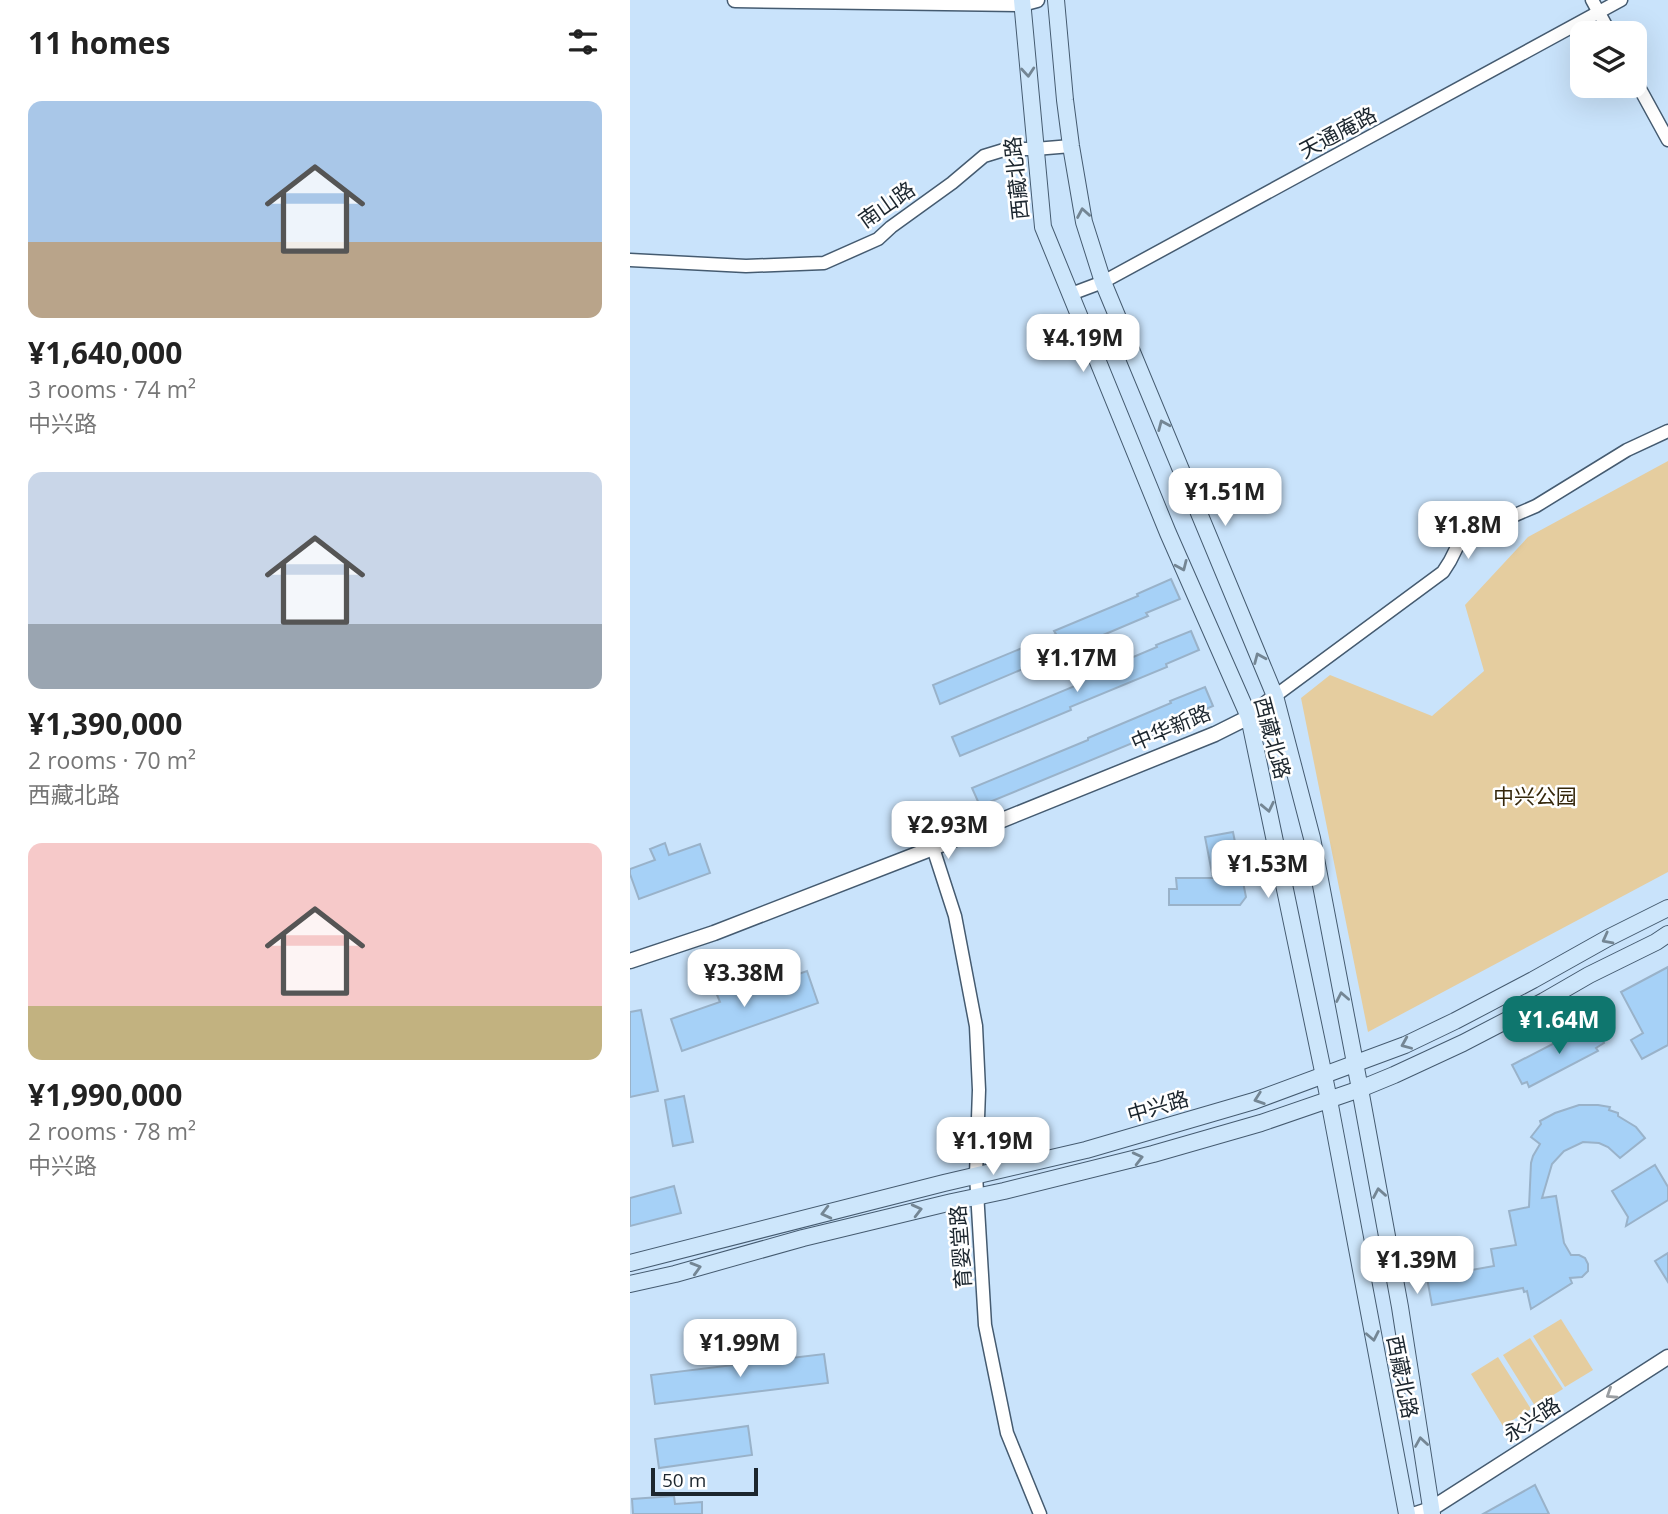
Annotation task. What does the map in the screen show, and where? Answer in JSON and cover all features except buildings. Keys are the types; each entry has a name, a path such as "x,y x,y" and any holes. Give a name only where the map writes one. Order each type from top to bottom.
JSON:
{"main road":[{"name":"西藏北路","path":"1056,0 1065,100 1084,222 1104,282 1275,696 1312,838 1400,1307 1426,1512"},
{"name":"西藏北路","path":"1027,2 1035,149 1043,227 1168,533 1249,717 1329,1100 1406,1514"},
{"name":"中兴路","path":"630,1263 976,1175 1086,1150 1254,1101 1405,1045 1533,981 1608,938 1668,908"},
{"name":"中兴路","path":"630,1284 803,1238 1153,1154 1261,1123 1360,1089 1463,1043 1668,934"}],"street":[{"path":"735,0 1027,2"},
{"path":"1592,0 1603,21"},
{"name":"天通庵路","path":"1070,294 1104,282 1621,0"},
{"path":"1645,98 1668,140"},
{"name":"南山路","path":"630,260 746,267 824,263 878,239 984,156 1007,149 1071,146"},
{"name":"中华新路","path":"630,961 714,933 933,848 1215,734 1249,717 1443,572 1457,547 1469,535 1536,506 1626,450 1668,431"},
{"name":"育婴堂路","path":"933,848 955,916 976,1026 979,1090 976,1175 985,1325 1007,1433 1040,1514"},
{"name":"永兴路","path":"1426,1512 1668,1357"}],"green space":[{"name":"中兴公园","path":"1668,461 1668,872 1368,1032 1301,698 1330,675 1432,716 1484,671 1465,605 1528,537"},
{"path":"1561,1319 1593,1370 1565,1387 1533,1336"},
{"path":"1530,1338 1563,1389 1535,1406 1503,1355"},
{"path":"1498,1357 1531,1409 1503,1426 1471,1374"}]}
